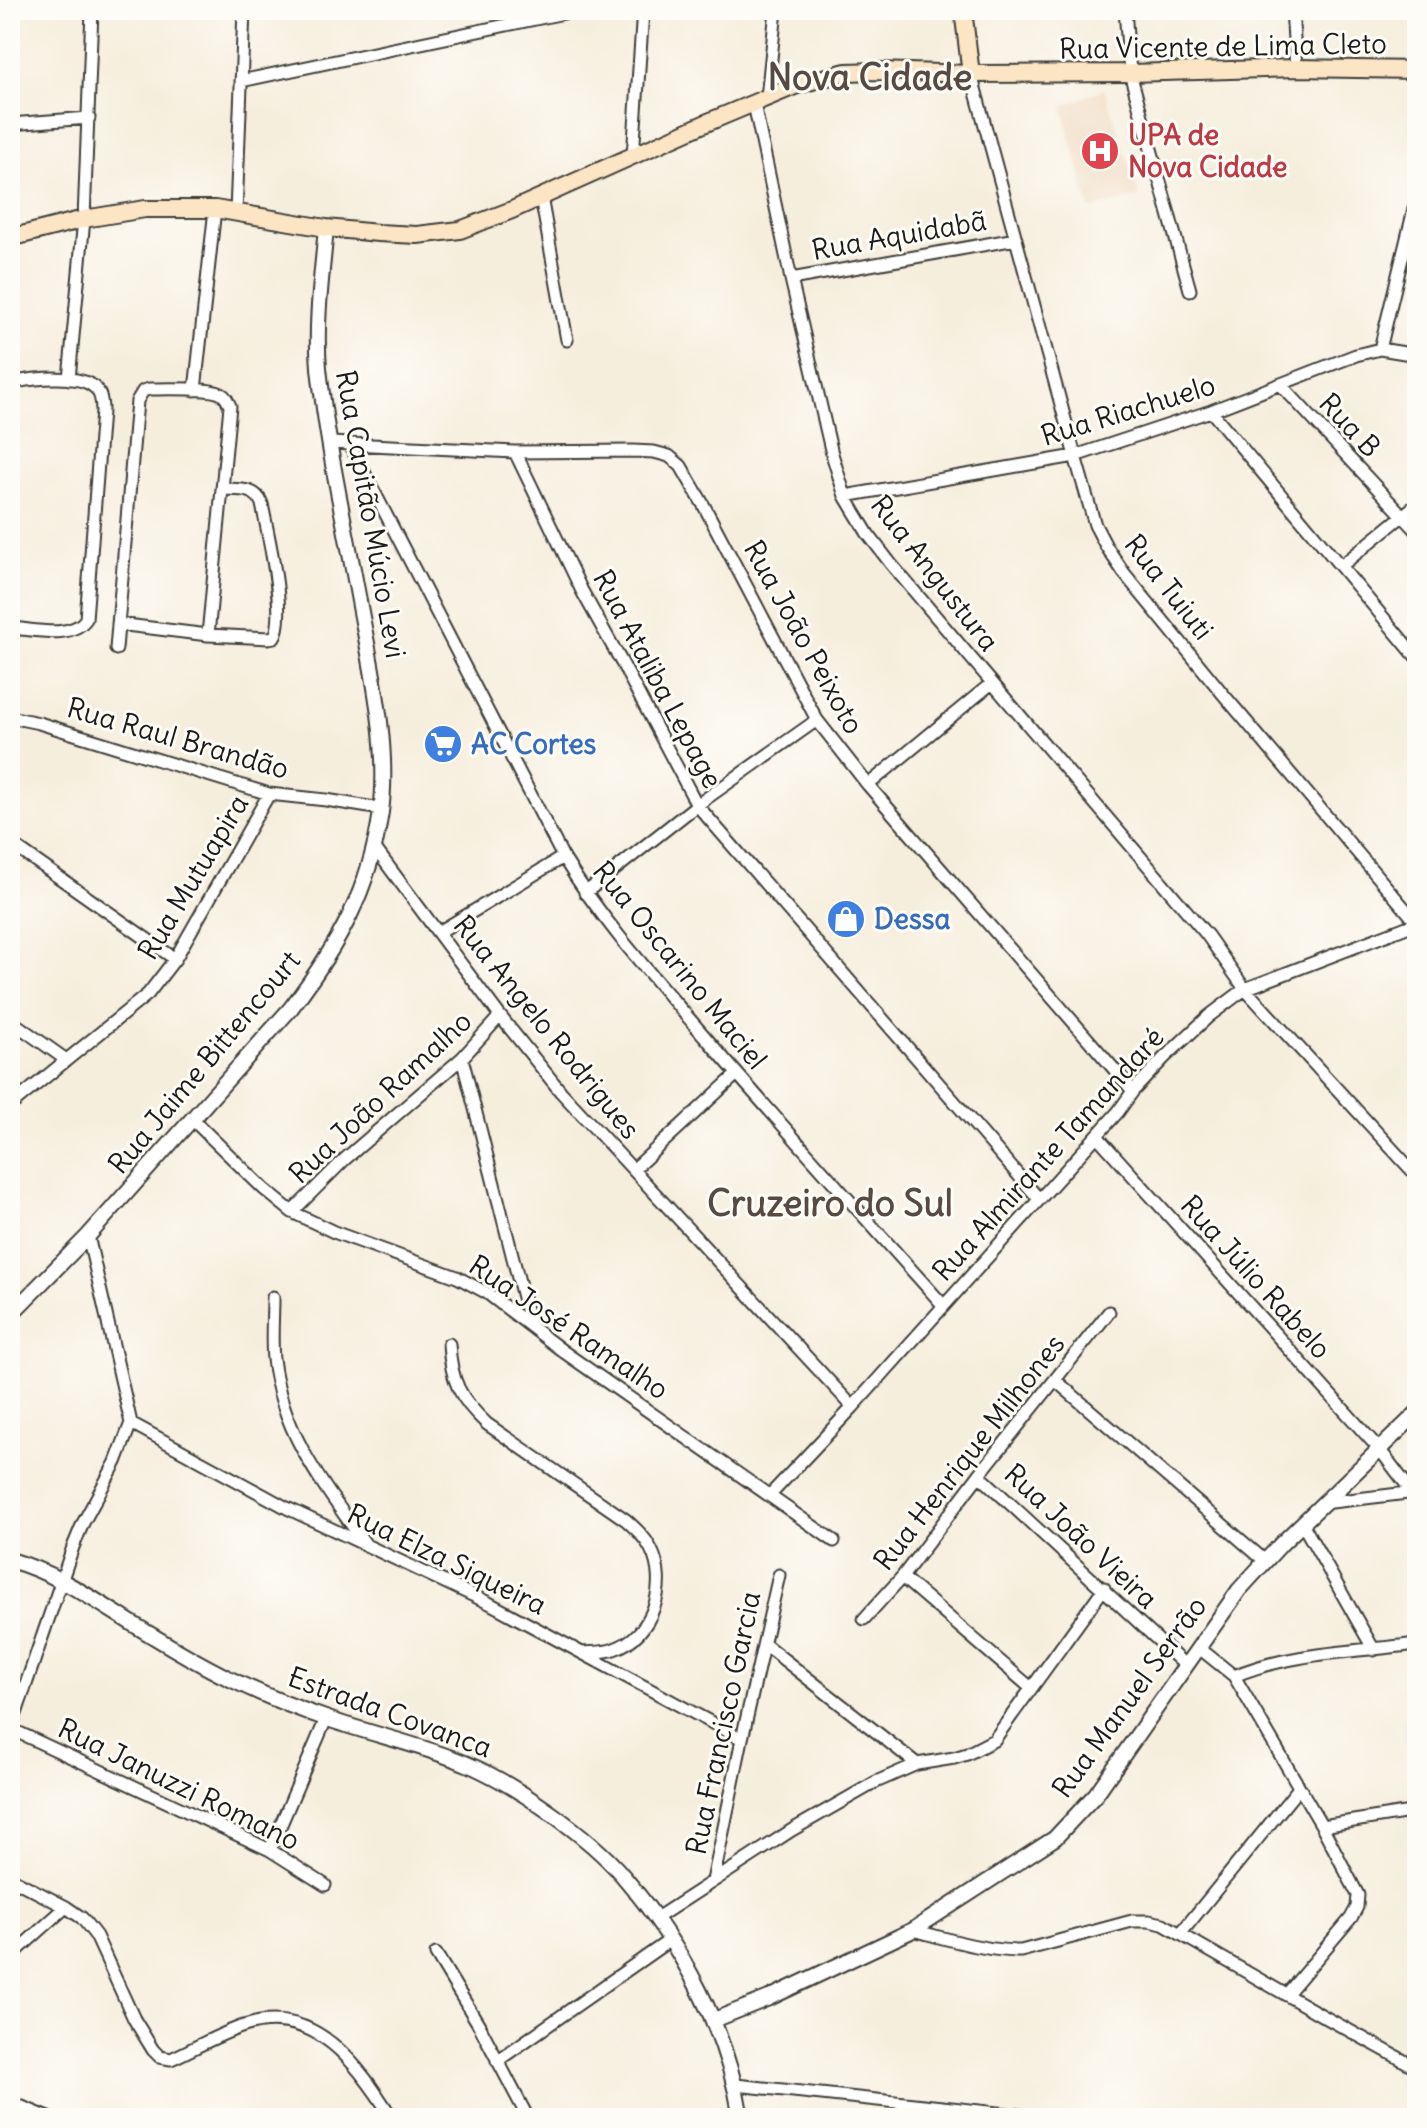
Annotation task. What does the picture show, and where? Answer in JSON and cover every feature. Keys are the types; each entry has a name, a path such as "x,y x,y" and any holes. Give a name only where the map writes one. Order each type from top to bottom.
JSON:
{"main road":[{"path":"963,10 971,74"},
{"name":"Rua Vicente de Lima Cleto","path":"10,238 84,219 145,209 215,209 326,228 417,235 460,230 797,85 846,72 971,74 1296,68 1417,70"}],"street":[{"path":"69,379 84,219 92,10"},
{"path":"236,213 244,10"},
{"path":"241,81 578,10"},
{"path":"633,156 643,10"},
{"name":"Rua Angustura","path":"776,10 761,101 791,279 832,454 845,496 891,564 1207,935 1245,989 1417,1176"},
{"path":"1125,10 1130,73 1190,290"},
{"path":"1292,10 1296,68"},
{"name":"Rua Tuiuti","path":"971,74 1075,456 1095,525 1106,546 1124,573 1223,694 1417,923"},
{"path":"10,124 89,118"},
{"path":"541,197 567,340"},
{"path":"1380,349 1416,202"},
{"path":"195,390 215,209"},
{"name":"Rua Capitão Múcio Levi","path":"326,228 318,337 319,367 373,679 383,763 381,809"},
{"name":"Rua Aquidabã","path":"791,279 1016,239"},
{"name":"Rua Riachuelo","path":"845,496 1075,456 1211,411 1356,355 1380,349 1417,355"},
{"path":"10,395 17,382 69,379 92,385 102,400 86,619 80,627 64,631 10,628"},
{"name":"Rua B","path":"1281,385 1417,531"},
{"path":"116,649 137,401 143,391 149,389 220,392 230,406 208,635"},
{"path":"1211,411 1417,658"},
{"name":"Rua João Peixoto","path":"330,443 515,452 654,452 669,456 681,466 703,504 817,720 868,785 1133,1091"},
{"name":"Rua Oscarino Maciel","path":"349,443 563,857 585,893 617,935 737,1074 944,1306"},
{"name":"Rua Ataliba Lepage","path":"515,452 582,591 697,805 1039,1199"},
{"path":"118,624 208,635 274,637 279,625 276,583 260,497 251,491 223,489"},
{"path":"1341,566 1417,504"},
{"path":"868,785 992,683"},
{"name":"Rua Raul Brandão","path":"10,717 39,723 269,794 381,809"},
{"path":"585,893 697,805 817,720"},
{"name":"Rua Mutuapira","path":"10,1106 148,994 175,959 269,794"},
{"name":"Rua Jaime Bittencourt","path":"10,1315 88,1236 291,1008 353,913 365,881 381,809"},
{"path":"10,843 175,959"},
{"name":"Rua Angelo Rodrigues","path":"374,847 561,1092 853,1407"},
{"path":"439,932 563,857"},
{"name":"Rua Almirante Tamandaré","path":"770,1495 1097,1136 1133,1091 1209,1016 1245,989 1417,923"},
{"name":"Rua João Ramalho","path":"292,1212 345,1159 462,1058 500,1016"},
{"path":"10,1020 65,1059"},
{"path":"462,1058 531,1325"},
{"path":"633,1170 737,1074"},
{"name":"Rua José Ramalho","path":"192,1119 292,1212 334,1232 457,1277 487,1293 564,1352 834,1541"},
{"name":"Rua Júlio Rabelo","path":"1097,1136 1380,1450 1414,1492"},
{"path":"10,1730 83,1523 116,1462 131,1423 88,1236"},
{"path":"273,1297 273,1357 279,1392 293,1434 366,1545"},
{"name":"Rua Henrique Milhones","path":"864,1619 902,1577 1109,1312"},
{"path":"449,1344 454,1379 459,1393 471,1409 626,1520 640,1532 652,1551 659,1592 648,1620 637,1634 613,1650 582,1653"},
{"path":"1055,1380 1265,1561"},
{"name":"Rua Manuel Serrão","path":"714,2020 769,1998 913,1930 1055,1838 1096,1794 1227,1605 1302,1523 1417,1413"},
{"name":"Rua Elza Siqueira","path":"131,1423 287,1508 489,1603 742,1739"},
{"name":"Rua João Vieira","path":"979,1475 1186,1666"},
{"path":"1323,1503 1414,1492"},
{"path":"1302,1523 1374,1650"},
{"name":"Estrada Covanca","path":"10,1560 61,1579 229,1679 326,1719 436,1751 471,1766 517,1791 589,1843 622,1875 686,1966 714,2020 736,2085 741,2118"},
{"name":"Rua Francisco Garcia","path":"713,1881 779,1575"},
{"path":"902,1577 1031,1688"},
{"path":"655,1919 792,1830 876,1782 917,1764 954,1758 994,1740 1104,1588"},
{"path":"764,1644 917,1764"},
{"path":"1234,1676 1284,1660 1417,1644"},
{"path":"1198,1647 1234,1676 1322,1826 1358,1895 1357,1907 1351,1918 1286,1995"},
{"path":"270,1850 326,1719"},
{"name":"Rua Januzzi Romano","path":"10,1730 270,1850 325,1885"},
{"path":"1181,1933 1298,1789"},
{"path":"1322,1826 1417,1811"},
{"path":"10,1878 82,1918 96,1936 134,2019 160,2057 171,2059 244,2026 267,2021 301,2024 339,2049 378,2095 391,2118"},
{"path":"10,1957 66,1907"},
{"path":"913,1930 973,1945 1021,1951 1132,1921 1163,1924 1417,2068"},
{"path":"497,2061 670,1940"},
{"path":"436,1954 479,2025 528,2118"},
{"path":"736,2085 1046,2118"},
{"path":"10,2102 49,2118"}],"shaded area":[{"name":"UPA de Nova Cidade","path":"1104,89 1140,197 1090,209 1062,106"}],"place":[{"name":"UPA de Nova Cidade","path":"1100,151"},
{"name":"AC Cortes","path":"443,744"},
{"name":"Dessa","path":"846,919"}],"district":[{"name":"Nova Cidade","path":"870,77"},
{"name":"Cruzeiro do Sul","path":"830,1203"}]}
